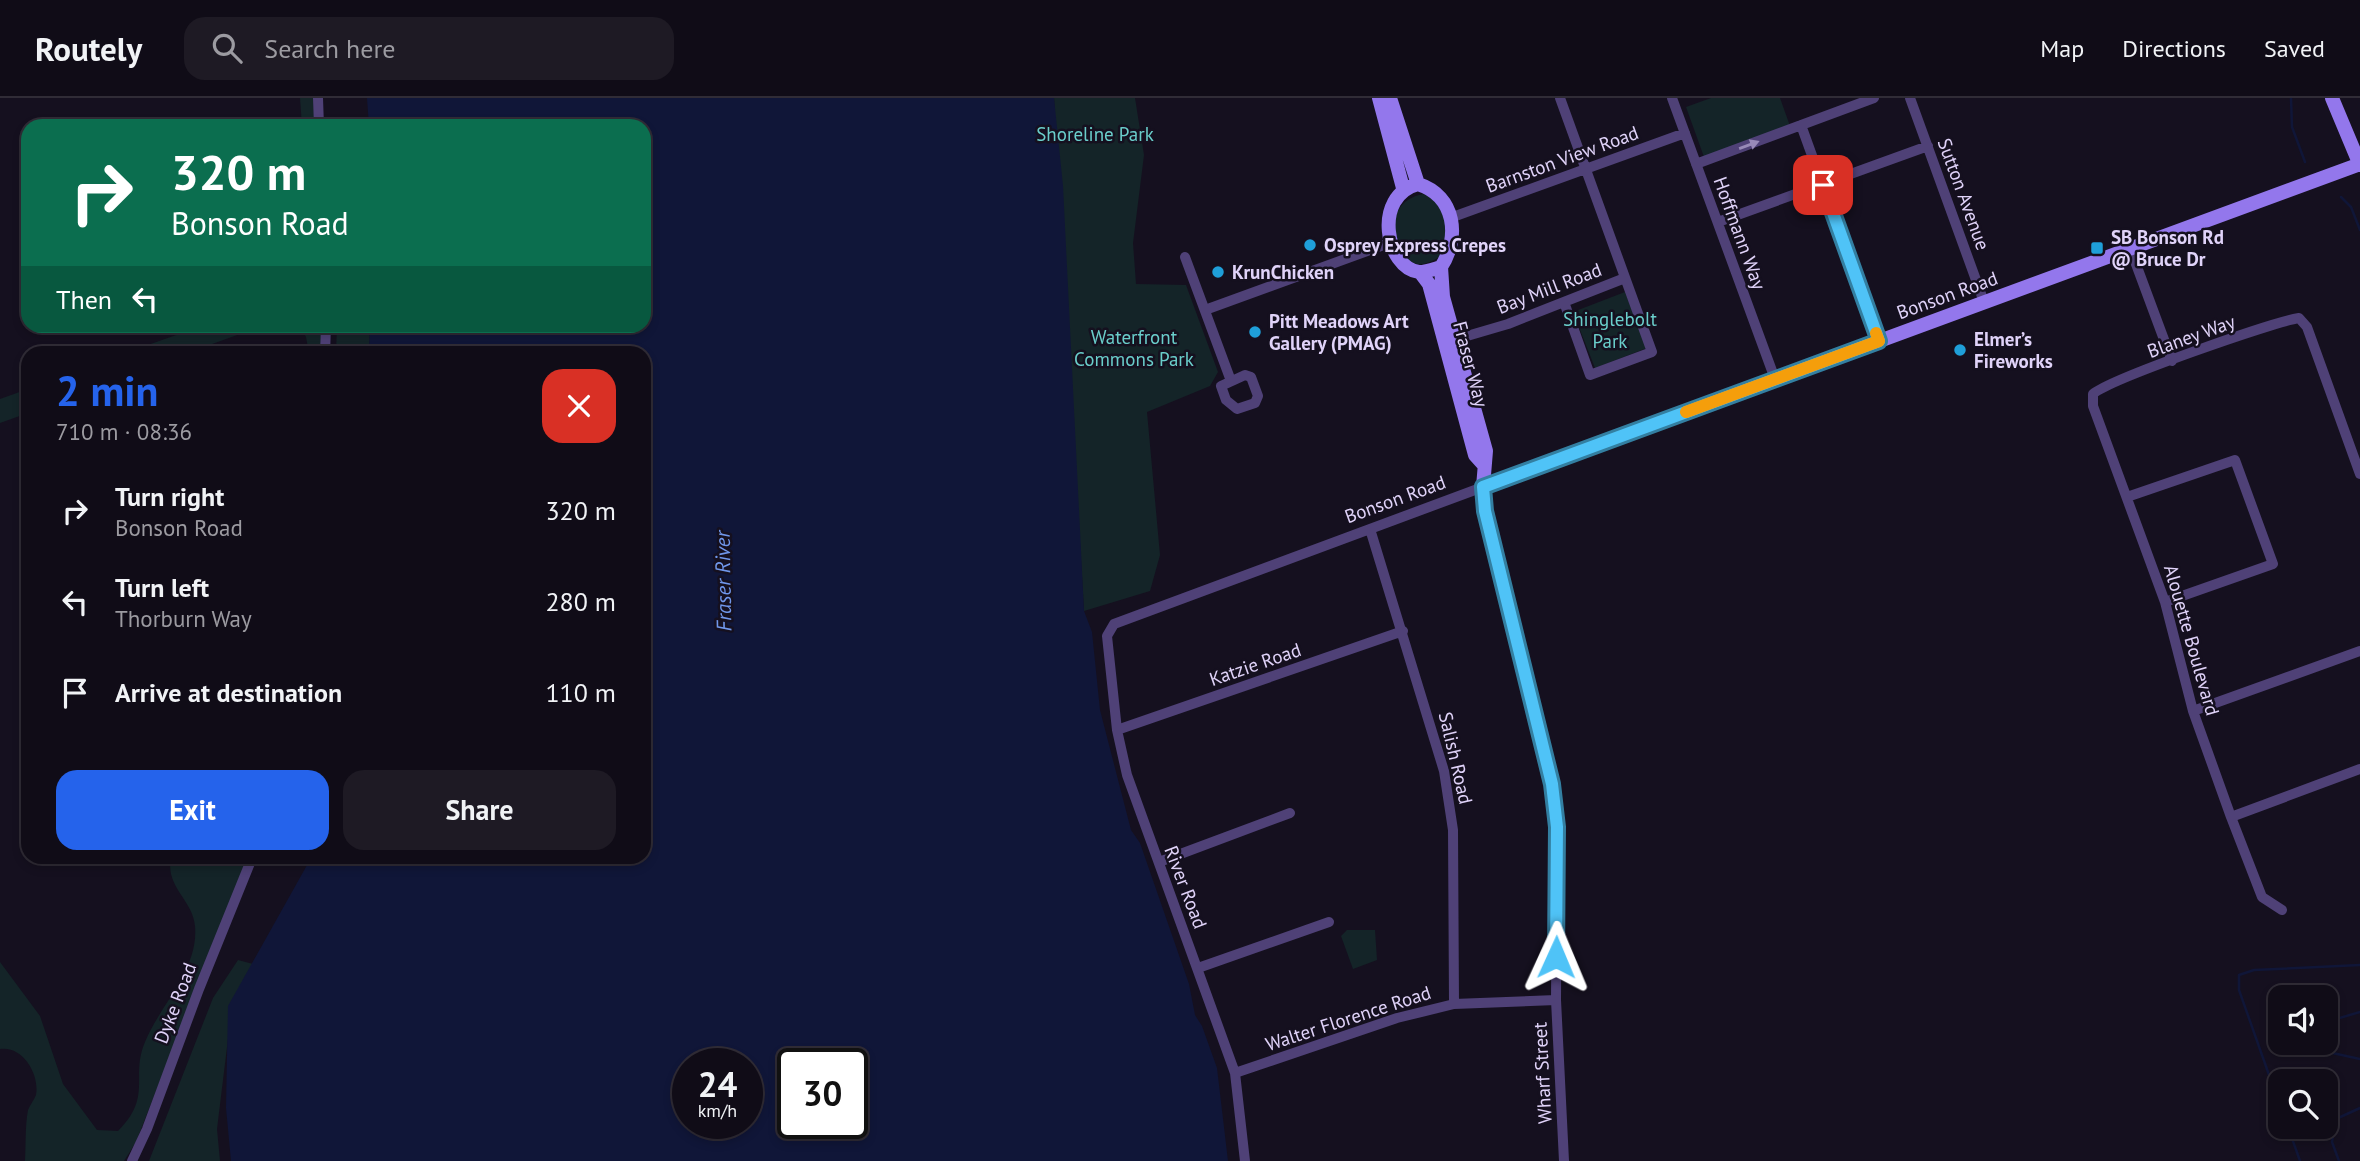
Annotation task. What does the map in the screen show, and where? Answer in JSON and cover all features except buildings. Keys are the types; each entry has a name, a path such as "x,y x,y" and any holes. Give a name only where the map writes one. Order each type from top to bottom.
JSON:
{"street":[{"path":"318,98 320,119"},
{"path":"1379,98 1403,188 1388,215 1392,242 1402,263 1420,272 1441,267 1453,243 1450,218 1439,194 1418,184 1403,188"},
{"path":"1390,98 1418,184"},
{"path":"1560,98 1652,352 1590,375 1564,302"},
{"path":"1673,100 1686,98"},
{"path":"1696,164 1874,98"},
{"name":"Sutton Avenue","path":"1910,98 1984,302"},
{"path":"2332,98 2360,165"},
{"name":"Hoffmann Way","path":"1673,100 1775,379"},
{"path":"1801,125 1879,341"},
{"name":"Barnston View Road","path":"1450,218 1685,133"},
{"path":"1718,222 1928,146"},
{"name":"Bonson Road","path":"1114,624 2360,165"},
{"path":"1205,310 1392,242"},
{"path":"2130,248 2172,361"},
{"path":"1185,257 1231,381"},
{"name":"Fraser Way","path":"1441,267 1450,341 1475,455 1484,465 1483,487"},
{"name":"Fraser Way","path":"1420,272 1429,284 1450,341"},
{"name":"Bay Mill Road","path":"1450,341 1508,324 1625,278"},
{"name":"Blaney Way","path":"2093,394 2172,361 2295,318 2302,319 2360,474"},
{"name":"Alouette Boulevard","path":"2093,394 2093,406 2165,602 2193,711 2231,817 2262,897 2282,909"},
{"path":"2127,497 2235,460 2273,564 2165,602"},
{"name":"Wharf Street","path":"1483,487 1485,511 1552,784 1557,827 1556,1000 1564,1161"},
{"name":"Salish Road","path":"1370,528 1439,748 1453,830 1454,1004"},
{"name":"River Road","path":"1114,624 1107,636 1118,730 1135,801 1160,862 1235,1073 1245,1161"},
{"name":"Katzie Road","path":"1118,730 1403,631"},
{"path":"2193,711 2360,652"},
{"path":"2231,817 2360,769"},
{"path":"1160,862 1290,813"},
{"name":"Dyke Road","path":"132,1161 147,1129 250,864"},
{"path":"1198,968 1329,922"},
{"name":"Walter Florence Road","path":"1235,1073 1397,1018 1454,1004 1556,1000"}],"green space":[{"path":"300,98 313,98 314,119 302,119"},
{"name":"Waterfront Commons Park","path":"1054,98 1135,98 1144,155 1133,243 1136,284 1186,285 1218,372 1210,386 1147,412 1160,555 1150,591 1084,611"},
{"path":"1711,98 1780,98 1790,126 1704,157 1686,107"},
{"path":"1423,194 1432,198 1443,212 1445,240 1439,257 1418,264 1403,254 1395,232 1395,220 1399,209 1408,200"},
{"name":"Shinglebolt Park","path":"1625,292 1647,348 1595,368 1573,312"},
{"path":"182,333 243,333 206,346 145,346"},
{"path":"304,333 322,333 321,346 308,346"},
{"path":"337,333 370,333 369,346 336,346"},
{"path":"21,392 21,416 0,423 0,399"},
{"path":"170,864 245,864 136,1142 124,1161 25,1161 28,1110 37,1087 32,1070 22,1056 8,1049 0,1049 0,962 40,1016 63,1084 97,1130 118,1131 135,1107 139,1066 145,1042 185,972 195,942 195,926 190,908 175,885"},
{"path":"1347,930 1375,930 1377,960 1353,969 1341,936"},
{"path":"238,960 253,964 228,1039 217,1129 220,1161 149,1161 213,998"}],"water":[{"name":"Fraser River","path":"367,98 1054,98 1063,186 1084,611 1092,632 1100,710 1131,830 1140,843 1189,984 1195,1015 1202,1026 1217,1068 1228,1161 231,1161 226,1108 228,1006 308,864 651,864 651,346 369,346 370,333 651,333 651,119 368,119"}],"waterway":[{"path":"2291,98 2292,127 2305,162"},
{"path":"2341,197 2351,207 2360,230"},
{"path":"2268,1072 2239,990 2239,975 2254,970 2360,965"},
{"path":"2338,1018 2360,1012"},
{"path":"2338,1054 2360,1059"},
{"path":"2339,1161 2332,1142 2336,1119 2360,1108"},
{"path":"2292,1139 2300,1161"}],"slow traffic":[{"path":"1686,412 1879,341 1876,333"}],"place":[{"name":"Osprey Express Crepes","path":"1310,245"},
{"name":"SB Bonson Rd @ Bruce Dr","path":"2097,248"},
{"name":"KrunChicken","path":"1218,272"},
{"name":"Pitt Meadows Art Gallery (PMAG)","path":"1255,332"},
{"name":"Elmer’s Fireworks","path":"1960,350"}],"route":[{"path":"1556,957 1557,827 1552,784 1485,511 1483,487 1879,341 1823,185"}],"park label":[{"name":"Shoreline Park","path":"1095,134"}]}
